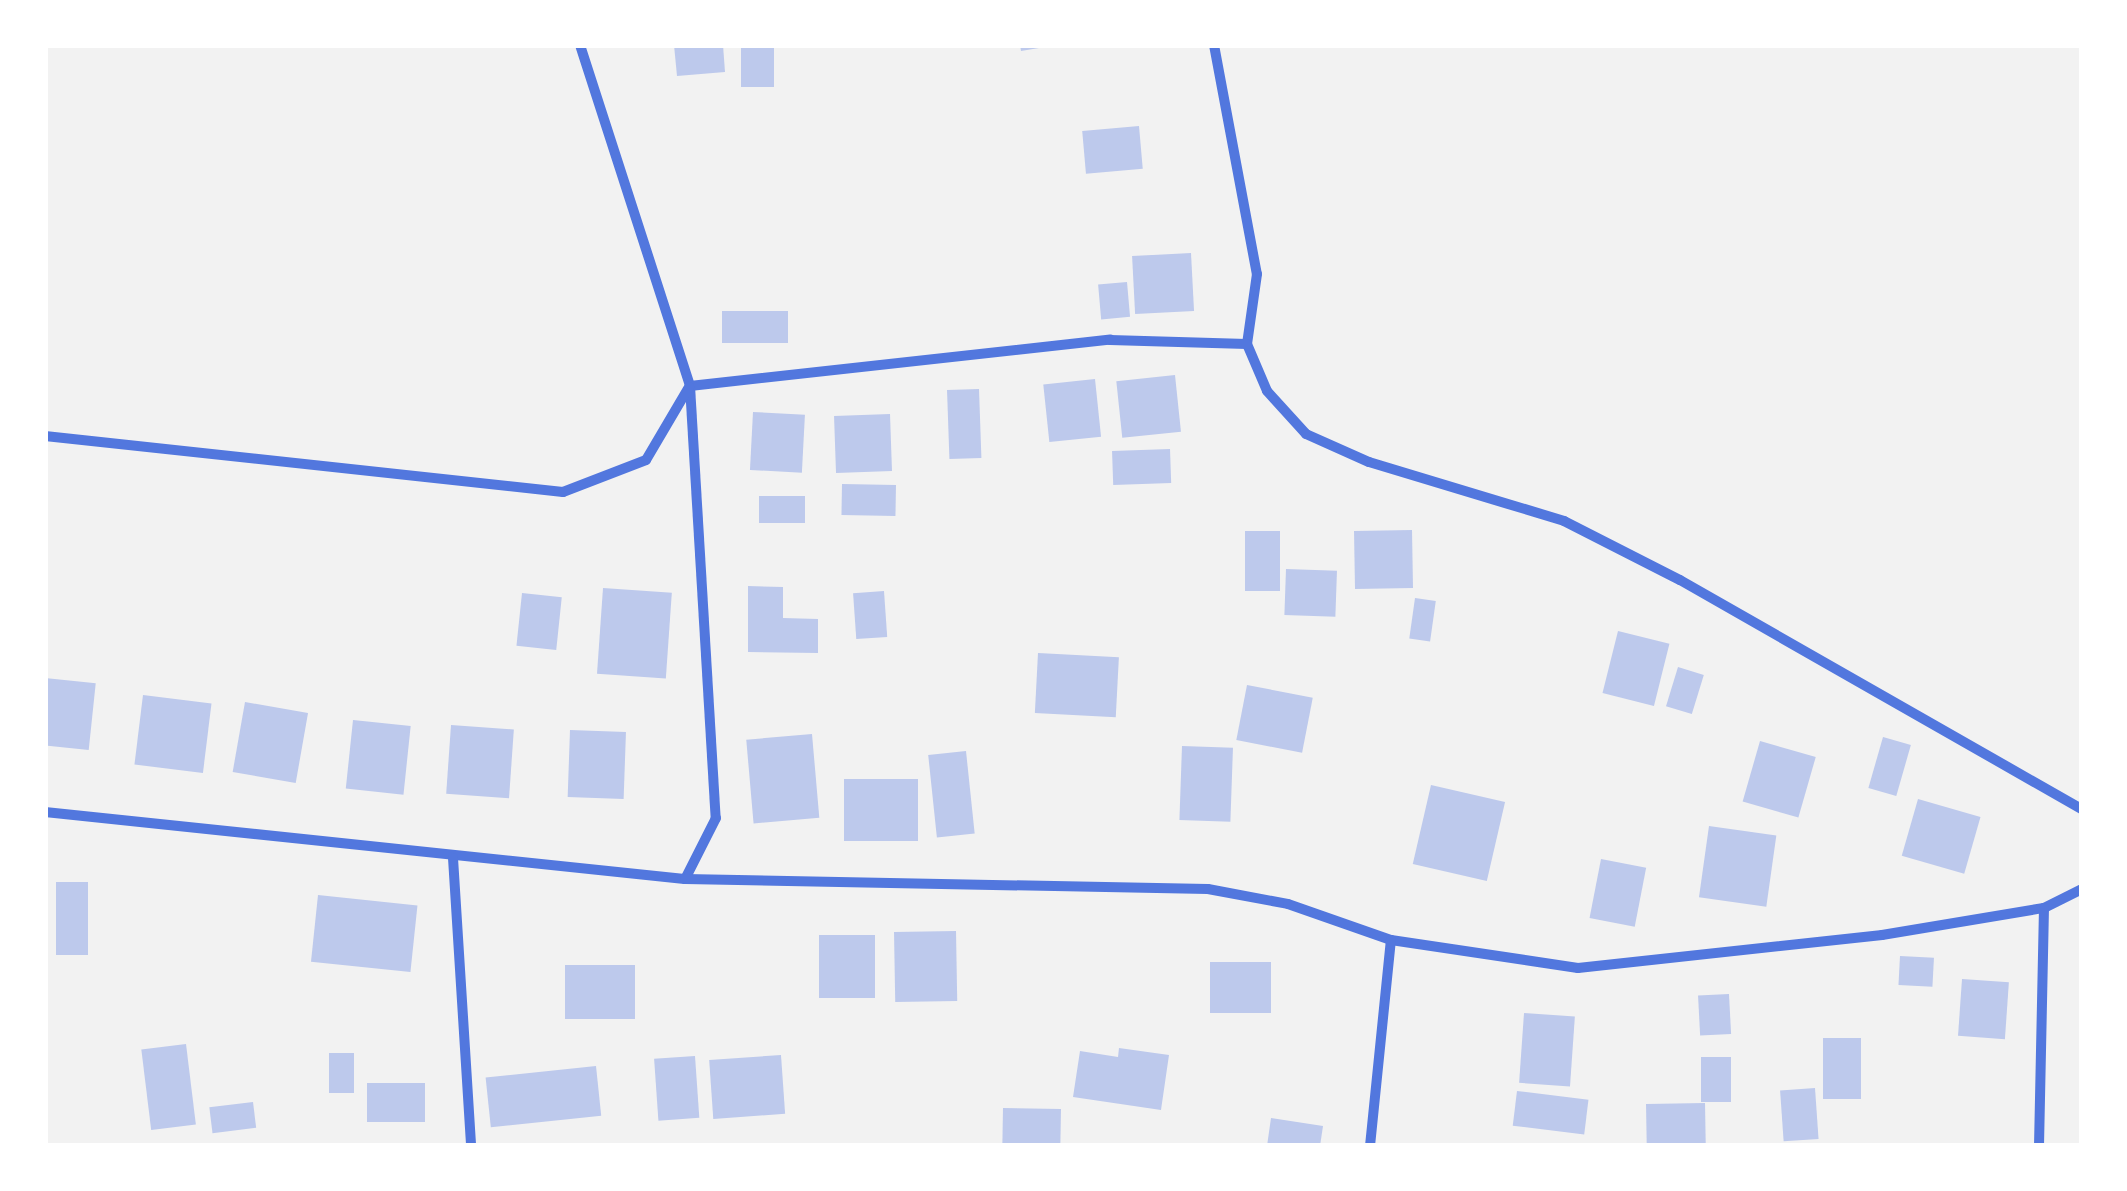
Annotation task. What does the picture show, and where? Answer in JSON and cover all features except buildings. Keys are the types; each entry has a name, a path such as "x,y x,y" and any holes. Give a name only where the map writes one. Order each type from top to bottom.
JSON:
{"street":[{"path":"580,45 690,386 716,818 685,879"},
{"path":"1214,45 1257,274 1247,344 1267,391 1306,434 1370,462 1564,521 1680,580 2082,810"},
{"path":"690,386 1110,340 1247,344"},
{"path":"45,436 563,492 646,460 690,386"},
{"path":"45,812 454,858 685,879 1208,889 1288,904 1391,940 1578,968 1882,935 2044,908 2082,890"},
{"path":"454,858 471,1146"},
{"path":"2039,1146 2044,908"},
{"path":"1370,1146 1391,940"}]}
